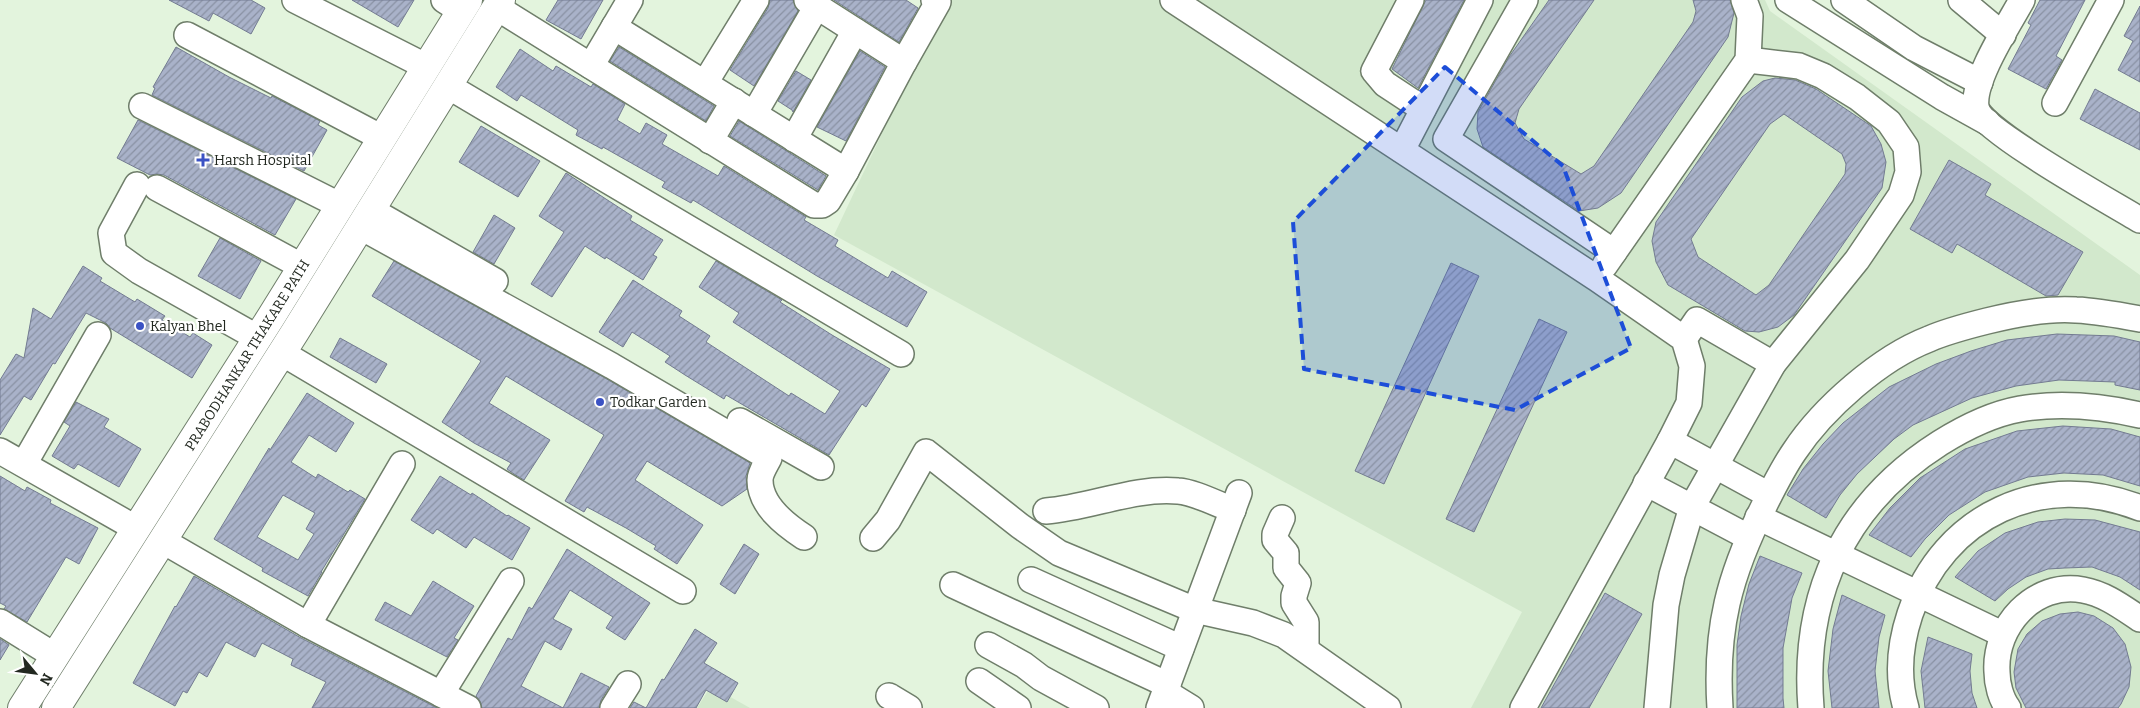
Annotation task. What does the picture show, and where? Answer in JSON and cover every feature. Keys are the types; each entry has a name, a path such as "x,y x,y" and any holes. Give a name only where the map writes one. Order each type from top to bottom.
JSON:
{"main road":[{"name":"PRABODHANKAR THAKARE PATH","path":"22,708 303,267 427,67 458,4"},
{"name":"PRABODHANKAR THAKARE PATH","path":"56,708 282,353 499,4"}],"street":[{"path":"295,0 427,67"},
{"path":"591,66 630,0"},
{"path":"705,83 756,0"},
{"path":"499,4 591,66 710,141 814,205 822,205 828,200 846,171 938,2 934,0"},
{"path":"1173,0 1596,278 1684,339 1692,366 1689,403 1524,708"},
{"path":"1411,0 1374,71 1385,84 1423,109"},
{"path":"1402,150 1480,0"},
{"path":"1524,0 1446,139 1614,252"},
{"path":"1596,278 1748,60 1750,16 1744,0"},
{"path":"1788,0 1942,97 1987,122 2014,144 2140,220"},
{"path":"1844,0 1914,48 1980,82"},
{"path":"1961,0 2003,35"},
{"path":"1987,122 1976,109 1976,96 1980,82 1985,67 2022,0"},
{"path":"2055,103 2111,0"},
{"path":"710,141 744,107 812,3 904,62"},
{"path":"614,27 846,171"},
{"path":"794,139 855,31"},
{"path":"187,35 382,138"},
{"path":"1656,708 1669,590 1692,507 1773,364 1857,260 1902,195 1908,172 1906,148 1889,122 1857,97 1823,76 1799,66 1748,60"},
{"path":"448,86 901,354"},
{"path":"142,106 340,206"},
{"path":"258,338 139,270 114,253 111,233 147,187 303,267"},
{"path":"366,218 820,467"},
{"path":"366,218 769,458 760,478 764,500 790,528 804,537"},
{"path":"1720,708 1718,676 1721,632 1727,597 1753,527 1795,450 1836,403 1866,377 1898,354 1928,339 1970,325 2036,312 2076,310 2140,319"},
{"path":"1684,339 1697,320 1773,364"},
{"path":"24,464 98,335"},
{"path":"282,353 683,591"},
{"path":"1811,708 1810,674 1816,616 1824,585 1836,556 1864,509 1922,455 1966,428 2018,409 2050,405 2077,405 2140,416"},
{"path":"1670,441 1769,495"},
{"path":"0,451 136,529"},
{"path":"873,538 888,520 926,452 1020,526 1059,553 1195,610 1253,624 1284,635 1388,708"},
{"path":"308,625 402,464"},
{"path":"1646,483 1692,507 1836,556 2002,634"},
{"path":"1046,511 1068,510 1151,491 1180,491 1236,501 1164,695"},
{"path":"1906,708 1900,677 1901,649 1907,622 1917,593 1929,570 1965,530 1988,516 2012,505 2066,492 2120,500 2140,508"},
{"path":"1282,518 1275,534 1275,540 1286,553 1286,568 1298,583 1294,604 1306,622 1306,649"},
{"path":"162,541 308,625 468,708"},
{"path":"1031,580 1181,648"},
{"path":"442,694 511,581"},
{"path":"953,585 1191,708"},
{"path":"2008,708 1997,683 1996,658 2002,634 2015,614 2034,599 2057,590 2082,590 2107,597 2140,620"},
{"path":"0,622 55,656"},
{"path":"988,645 1024,665 1041,678 1096,708"},
{"path":"978,681 1018,708"},
{"path":"614,708 628,684"}],"highlighted area":[{"path":"1445,67 1563,166 1631,348 1515,410 1304,369 1293,222"}],"shaded area":[{"path":"945,0 1765,0 1770,11 2140,275 2140,708 1471,708 1522,612 834,235"},
{"path":"711,686 750,708 697,708"}],"building":[{"path":"169,0 251,0 265,8 251,34 213,13 209,21"},
{"path":"352,0 414,0 398,27"},
{"path":"558,0 603,0 581,39 546,20"},
{"path":"770,0 793,0 798,11 754,86 730,70 768,8"},
{"path":"834,0 906,0 918,8 899,42"},
{"path":"1426,0 1464,0 1418,88 1392,69"},
{"path":"1549,0 1594,0 1519,109 1515,123 1524,139 1581,174 1594,166 1693,22 1696,11 1693,0 1730,0 1734,13 1728,37 1621,193 1598,208 1579,211 1483,147 1477,129 1478,112 1509,57"},
{"path":"2040,0 2085,0 2056,56 2062,60 2046,89 2008,69 2031,25 2028,23"},
{"path":"2140,6 2140,82 2118,70 2133,41 2124,36"},
{"path":"176,47 229,77 271,98 272,96 320,121 318,125 327,130 304,171 152,95 155,88 153,87"},
{"path":"619,47 714,106 706,121 610,61"},
{"path":"520,49 553,71 556,66 591,87 593,84 625,104 617,120 640,134 646,123 667,135 662,144 718,176 724,166 806,217 804,220 838,240 835,246 888,278 892,271 927,292 907,327 817,276 693,200 691,203 662,187 665,182 603,147 602,149 576,135 578,130 521,95 517,101 496,87"},
{"path":"860,51 885,67 846,141 817,127"},
{"path":"796,71 811,80 793,112 778,101"},
{"path":"1775,78 1795,80 1816,89 1871,126 1881,144 1886,162 1882,188 1794,315 1778,327 1759,332 1745,331 1668,285 1656,262 1652,241 1656,222 1742,97 1763,81","holes":["1784,114 1842,154 1846,164 1845,174 1769,285 1756,295 1698,257 1691,239 1770,124"]},
{"path":"2095,89 2140,113 2140,150 2080,119"},
{"path":"138,120 296,199 275,235 164,175 150,175 117,158"},
{"path":"739,121 826,176 818,190 730,136"},
{"path":"481,126 540,161 518,197 459,162"},
{"path":"1949,160 1991,184 1985,195 2083,252 2058,295 2046,296 1957,244 1952,253 1910,229"},
{"path":"566,173 632,216 630,220 663,240 653,255 657,257 643,280 585,246 552,297 531,284 564,232 539,216"},
{"path":"494,215 515,228 494,264 473,252"},
{"path":"220,238 261,261 240,299 198,276"},
{"name":"Todkar Garden","path":"394,261 605,378 750,463 746,476 747,489 722,506 647,461 635,480 703,525 677,564 654,549 656,546 626,528 587,507 584,512 565,501 604,435 506,376 489,403 550,440 524,480 514,474 507,469 511,463 474,443 442,422 481,361 372,296"},
{"path":"716,261 782,300 780,302 832,335 890,369 866,407 862,404 829,455 726,395 724,399 685,375 665,362 670,356 632,332 623,347 599,332 633,280 682,311 679,316 710,336 706,342 789,396 791,393 825,414 840,391 733,322 739,313 699,287"},
{"path":"1451,263 1479,276 1384,484 1355,471"},
{"path":"83,266 102,278 100,281 135,302 137,299 165,316 162,320 190,337 193,333 212,345 192,378 110,328 106,323 86,313 31,400 24,396 0,435 0,380 16,354 24,358 33,308 51,319"},
{"path":"1539,319 1567,332 1474,532 1446,519"},
{"path":"2057,334 2114,336 2140,342 2140,390 2115,385 2115,382 2059,380 2016,386 1972,398 1913,425 1894,439 1857,474 1840,495 1826,518 1787,495 1803,469 1823,444 1843,423 1889,387 1936,364 1971,351 2007,340"},
{"path":"340,338 387,364 376,383 330,357"},
{"path":"307,393 354,423 336,452 309,435 291,462 316,478 318,474 348,492 350,490 365,499 308,596 262,571 263,568 214,539 269,448 270,450","holes":["283,495 315,513 306,529 314,534 298,560 257,537"]},
{"path":"76,402 109,419 104,427 141,449 119,487 78,464 74,469 52,456 70,426 64,422"},
{"path":"2063,426 2111,429 2140,437 2140,486 2103,475 2064,473 2028,477 1985,492 1949,515 1925,539 1911,557 1869,535 1890,508 1920,478 1965,449 2017,431"},
{"path":"0,476 25,491 27,487 51,500 50,503 98,528 79,564 66,557 27,622 4,609 6,606 0,603"},
{"path":"440,476 530,528 512,560 474,537 466,548 437,529 433,534 411,520"},
{"path":"2065,519 2095,520 2140,532 2140,590 2120,577 2092,567 2048,569 2026,577 2008,589 1995,601 1955,577 1978,551 2005,533 2038,522"},
{"path":"744,544 759,554 735,594 720,584"},
{"path":"567,549 650,603 625,640 606,628 613,617 570,590 553,619 572,629 561,650 545,641 521,686 563,708 482,708 476,696 508,638 512,640 529,607 532,609"},
{"path":"1760,556 1802,573 1792,598 1783,648 1784,708 1737,708 1737,645 1741,616 1749,584"},
{"path":"194,576 301,638 437,708 312,708 326,682 291,665 293,659 262,643 255,657 226,642 207,677 199,672 187,693 183,691 175,706 133,683 175,606"},
{"path":"433,581 474,606 454,638 458,640 447,657 375,620 385,602 411,616"},
{"path":"1605,593 1642,614 1589,708 1541,708"},
{"path":"1842,595 1885,615 1879,637 1875,671 1879,708 1832,708 1828,671 1833,629"},
{"path":"2078,612 2094,616 2113,628 2125,644 2131,667 2129,687 2121,704 2118,708 2026,708 2016,688 2014,672 2018,649 2027,634 2042,621 2060,614"},
{"path":"695,629 717,643 704,663 738,683 727,702 706,690 696,708 646,708 662,679 664,680"},
{"path":"1928,637 1972,654 1970,671 1972,693 1977,708 1925,708 1921,671"},
{"path":"0,639 9,645 0,660"},
{"path":"581,673 609,687 601,700 599,708 563,708"},
{"path":"634,702 646,708 630,708"}],"place":[{"name":"Harsh Hospital","path":"203,160"},
{"name":"Kalyan Bhel","path":"140,326"},
{"name":"Todkar Garden","path":"600,402"}]}
